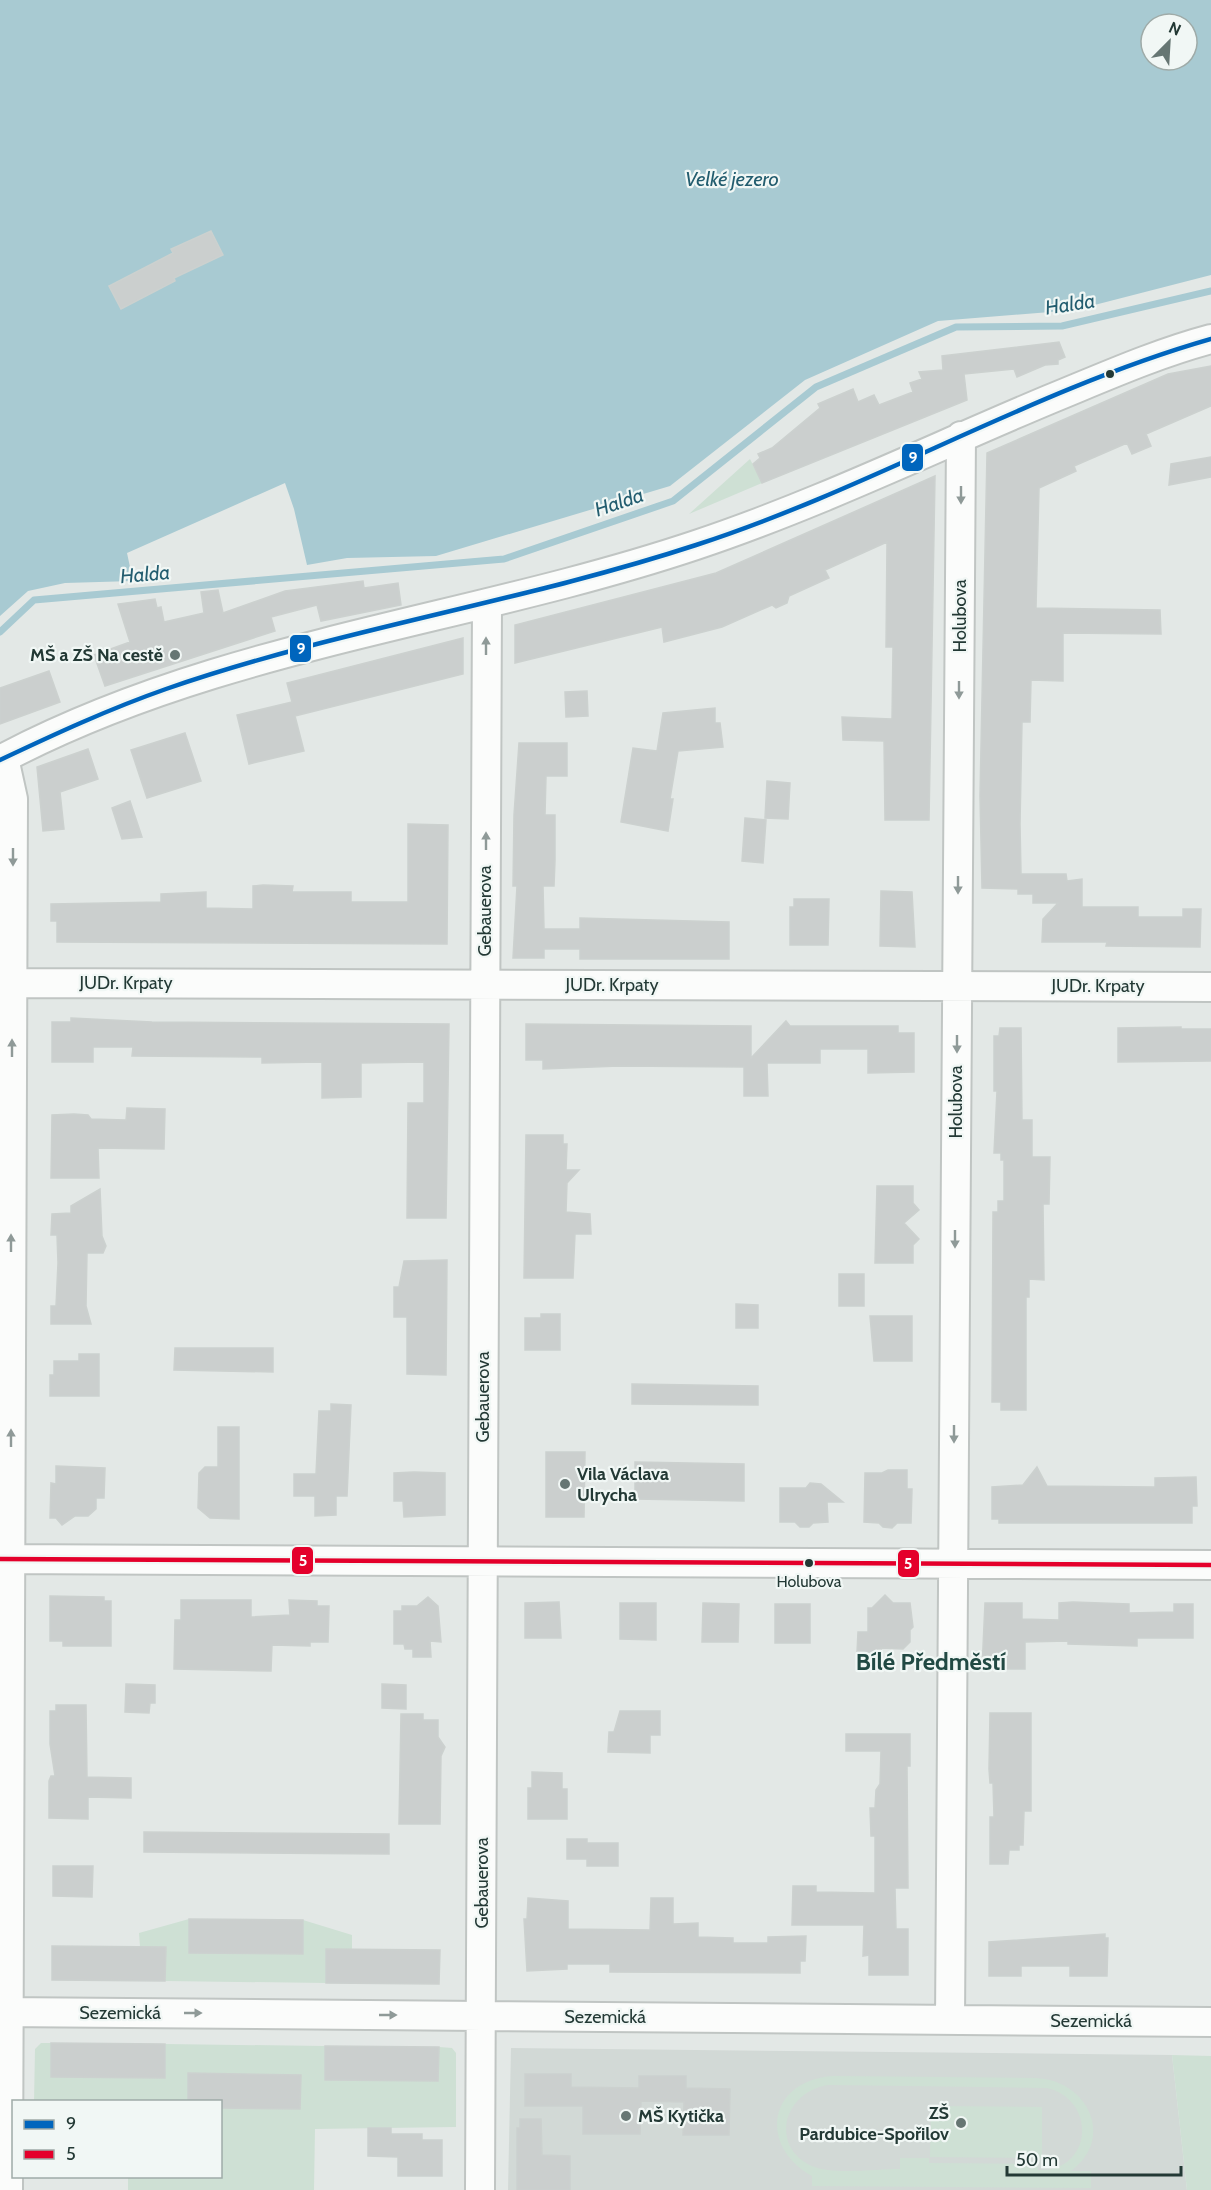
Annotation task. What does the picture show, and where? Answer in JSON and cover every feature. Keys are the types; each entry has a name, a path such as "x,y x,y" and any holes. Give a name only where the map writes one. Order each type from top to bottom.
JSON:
{"street":[{"path":"8,2190 4,2012 5,1559 13,799 2,759 109,711 217,672 487,604 729,534 1136,363 1211,339"},
{"name":"Holubova","path":"950,2020 961,436"},
{"name":"Gebauerova","path":"480,2190 487,604"},
{"name":"JUDr. Krpaty","path":"12,982 1211,987"},
{"path":"5,1559 1211,1565"},
{"name":"Sezemická","path":"4,2012 1211,2022"}],"shaded area":[{"name":"ZŠ Pardubice-Spořilov","path":"511,2048 1172,2055 1187,2190 508,2190"}],"green space":[{"path":"750,459 762,483 689,514"},
{"path":"189,1919 190,1953 302,1954 303,1920 352,1935 352,1949 326,1949 326,1983 165,1981 166,1947 140,1947 139,1933"},
{"path":"41,2043 51,2043 52,2077 164,2078 165,2044 325,2046 326,2080 437,2081 439,2047 452,2048 456,2053 456,2127 315,2129 314,2190 128,2190 128,2178 222,2178 222,2108 300,2109 301,2075 188,2073 188,2100 34,2100 35,2049"},
{"path":"1172,2055 1211,2056 1211,2190 1187,2190"},
{"path":"832,2076 1037,2078 1055,2081 1070,2089 1082,2100 1090,2113 1093,2127 1092,2143 1085,2157 1071,2171 1091,2171 1091,2188 812,2186 812,2176 795,2163 783,2148 778,2132 778,2117 783,2102 794,2090 811,2081","holes":["829,2085 1047,2088 1064,2095 1075,2107 1081,2120 1082,2135 1078,2149 1069,2160 1056,2168 1038,2170 1037,2164 929,2163 929,2158 900,2158 900,2169 855,2171 821,2169 798,2157 790,2146 786,2134 787,2121 792,2108 813,2089"]},
{"path":"931,2106 1042,2107 1042,2158 930,2157"}],"water":[{"name":"Velké jezero","path":"0,0 1211,0 1211,275 1075,310 938,321 805,380 670,486 436,556 347,558 307,565 294,509 285,483 127,553 133,581 65,583 28,591 0,616"}],"building":[{"path":"211,231 223,255 174,278 175,281 121,309 109,286 173,253 171,249"},
{"path":"1059,342 1065,357 1058,360 1058,364 1045,365 1017,377 1014,369 964,374 967,400 762,483 753,464 760,458 758,454 772,448 820,408 818,404 853,389 858,402 874,395 879,405 913,392 910,383 922,379 919,372 943,370 942,356"},
{"path":"1211,366 1211,406 1146,434 1151,446 1132,454 1127,443 1074,466 1076,471 1039,488 1036,608 1160,610 1161,634 1063,633 1063,681 1031,680 1030,722 1022,722 1020,824 1021,874 1066,874 1067,881 1082,879 1082,907 1138,907 1138,917 1183,917 1183,909 1201,909 1200,947 1106,946 1107,942 1042,942 1043,919 1058,903 1033,903 1033,894 1018,894 1018,889 982,888 980,796 987,453 1168,374"},
{"path":"1211,457 1211,477 1169,485 1171,464"},
{"path":"935,476 929,820 885,820 884,741 843,740 842,717 892,719 893,647 886,647 887,542 825,570 829,578 789,596 787,603 776,608 772,605 722,627 664,642 662,627 515,663 515,625 716,573"},
{"path":"363,581 364,588 398,583 401,605 321,621 317,605 271,617 275,631 105,686 94,655 130,642 118,604 155,599 157,608 161,607 164,622 204,613 201,592 218,590 223,613 285,591"},
{"path":"463,638 463,674 295,716 304,751 249,764 237,715 292,702 287,683"},
{"path":"49,671 60,702 0,724 0,688"},
{"path":"587,691 588,716 566,717 565,692"},
{"path":"715,708 715,723 720,723 723,747 678,751 670,799 673,799 668,831 621,822 633,748 657,751 663,713"},
{"path":"185,733 201,781 147,798 131,750"},
{"path":"519,743 567,743 567,776 546,776 545,815 555,815 555,860 554,886 543,886 544,929 580,929 580,918 729,922 729,959 580,959 580,949 544,949 544,958 513,958 517,886 513,886 514,815"},
{"path":"88,749 98,779 60,792 64,829 43,831 37,767"},
{"path":"767,781 790,783 788,819 765,818"},
{"path":"130,801 142,837 122,839 112,808"},
{"path":"745,818 766,820 763,863 742,861"},
{"path":"408,824 448,825 447,944 57,942 57,921 51,921 51,904 161,902 161,894 206,892 206,908 253,909 253,886 263,885 293,886 292,892 351,892 351,902 408,902"},
{"path":"881,891 912,892 915,947 880,946"},
{"path":"794,899 829,899 828,945 790,945 790,907 794,907"},
{"path":"71,1018 152,1022 449,1024 446,1218 407,1218 408,1103 424,1103 424,1062 361,1063 361,1097 322,1098 322,1062 262,1063 262,1057 132,1056 133,1047 93,1047 93,1062 52,1062 52,1022 71,1022"},
{"path":"786,1021 790,1026 898,1026 898,1033 914,1033 914,1072 868,1073 868,1049 820,1049 820,1063 767,1063 768,1096 744,1096 744,1067 619,1066 543,1069 543,1060 526,1060 526,1024 751,1026 751,1058"},
{"path":"1181,1027 1181,1029 1211,1029 1211,1061 1118,1062 1118,1028"},
{"path":"1000,1028 1021,1028 1022,1120 1032,1120 1032,1157 1050,1157 1049,1204 1043,1204 1044,1280 1029,1279 1029,1297 1026,1297 1026,1410 1001,1410 1001,1402 992,1402 993,1212 998,1212 998,1201 1004,1201 1004,1160 1001,1160 1001,1153 994,1153 997,1091 994,1091 994,1036 999,1036"},
{"path":"127,1108 165,1109 164,1149 98,1148 99,1178 51,1178 52,1115 74,1114 88,1115 91,1119 126,1120"},
{"path":"526,1135 563,1135 563,1144 567,1144 566,1170 579,1170 567,1183 566,1212 590,1214 591,1234 575,1234 573,1278 524,1278"},
{"path":"877,1186 913,1186 913,1203 919,1210 904,1223 919,1239 913,1245 913,1263 875,1263"},
{"path":"100,1189 102,1236 106,1246 103,1253 87,1253 86,1306 91,1324 51,1324 51,1306 56,1306 58,1263 57,1235 51,1235 52,1214 71,1213 71,1206"},
{"path":"447,1260 446,1375 407,1374 407,1317 394,1317 394,1287 399,1287 404,1261"},
{"path":"839,1274 864,1274 864,1306 839,1306"},
{"path":"736,1304 758,1305 758,1328 736,1328"},
{"path":"541,1314 560,1314 560,1350 525,1350 525,1318 541,1318"},
{"path":"870,1316 912,1316 912,1361 874,1361"},
{"path":"175,1348 273,1348 273,1372 174,1370"},
{"path":"79,1354 99,1354 99,1396 50,1396 50,1375 54,1375 54,1361 79,1361"},
{"path":"632,1384 758,1386 758,1405 632,1404"},
{"path":"331,1404 351,1405 347,1496 336,1496 336,1515 315,1516 315,1496 294,1496 294,1474 316,1474 319,1411 331,1411"},
{"path":"218,1427 239,1427 239,1519 210,1518 198,1508 199,1473 205,1467 218,1467"},
{"name":"Vila Václava Ulrycha","path":"546,1452 585,1452 584,1517 546,1517"},
{"path":"635,1462 744,1464 744,1501 635,1499"},
{"path":"56,1466 105,1468 104,1498 96,1498 96,1509 88,1516 75,1516 62,1525 56,1518 50,1518 51,1483 56,1484"},
{"path":"1037,1467 1047,1486 1155,1487 1155,1478 1196,1477 1197,1506 1192,1506 1192,1523 999,1523 999,1519 992,1519 992,1487 1023,1485"},
{"path":"888,1470 907,1470 907,1489 912,1489 911,1523 897,1523 892,1528 883,1527 879,1523 864,1522 865,1473 882,1473"},
{"path":"394,1473 445,1473 445,1515 404,1517 403,1501 394,1501"},
{"path":"810,1483 821,1484 843,1502 827,1502 828,1522 800,1527 795,1522 780,1522 780,1488 806,1488"},
{"path":"885,1595 893,1603 910,1603 913,1627 910,1630 910,1642 903,1649 881,1648 881,1653 857,1653 858,1632 868,1632 868,1608 872,1608"},
{"path":"50,1596 104,1597 104,1601 111,1601 111,1646 63,1646 63,1641 50,1641"},
{"path":"428,1597 438,1606 441,1642 430,1641 431,1657 413,1657 413,1649 405,1649 404,1644 394,1644 394,1611 402,1611 402,1606 417,1606"},
{"path":"181,1600 251,1600 251,1617 290,1615 289,1600 317,1601 317,1606 329,1606 328,1642 310,1642 310,1646 272,1645 271,1671 174,1669 175,1620 181,1620"},
{"path":"559,1602 561,1638 525,1638 525,1603"},
{"path":"620,1603 656,1603 656,1640 620,1639"},
{"path":"703,1603 739,1604 738,1642 702,1642"},
{"path":"985,1603 1022,1603 1022,1619 1059,1620 1059,1603 1129,1604 1129,1613 1174,1612 1174,1604 1193,1604 1193,1638 1137,1638 1137,1646 1068,1644 1068,1641 1025,1642 1025,1669 982,1669"},
{"path":"775,1604 810,1604 810,1643 775,1643"},
{"path":"126,1684 155,1685 155,1703 150,1703 149,1713 125,1712"},
{"path":"382,1684 406,1685 406,1709 382,1708"},
{"path":"56,1705 86,1705 87,1777 131,1778 131,1798 88,1797 88,1819 49,1818 49,1781 51,1776 55,1776 50,1744 50,1711 56,1711"},
{"path":"620,1711 660,1711 660,1735 650,1735 650,1753 608,1752 609,1732 614,1732"},
{"path":"990,1713 1031,1713 1031,1811 1024,1811 1023,1845 1019,1845 1019,1850 1009,1850 1008,1864 990,1864 990,1817 994,1817 993,1783 990,1783 989,1769"},
{"path":"401,1714 423,1714 423,1720 438,1720 438,1737 445,1747 441,1756 440,1824 399,1824"},
{"path":"846,1734 910,1734 910,1766 907,1766 908,1888 895,1888 896,1929 908,1929 908,1975 869,1975 869,1955 863,1956 864,1925 792,1925 793,1886 816,1886 816,1892 875,1893 875,1836 871,1836 870,1808 875,1808 876,1790 880,1784 881,1751 846,1751"},
{"path":"532,1772 562,1773 562,1789 567,1789 567,1819 528,1819 528,1788 532,1788"},
{"path":"144,1832 389,1834 389,1854 144,1852"},
{"path":"567,1839 587,1839 587,1843 618,1843 618,1866 587,1866 587,1859 567,1859"},
{"path":"53,1866 93,1866 92,1897 53,1896"},
{"path":"528,1898 568,1901 568,1929 650,1930 651,1898 673,1898 673,1924 698,1923 698,1937 733,1938 733,1943 768,1943 768,1937 806,1936 805,1961 800,1961 800,1973 610,1972 610,1964 567,1964 567,1969 527,1971 524,1919 527,1919"},
{"path":"189,1919 303,1920 303,1954 189,1953"},
{"path":"1105,1934 1105,1938 1108,1938 1107,1976 1070,1976 1070,1966 1021,1966 1021,1976 989,1976 989,1942"},
{"path":"52,1946 166,1947 165,1981 52,1980"},
{"path":"326,1949 440,1950 439,1984 326,1983"},
{"path":"51,2043 165,2044 165,2078 51,2077"},
{"path":"325,2046 439,2047 438,2081 325,2080"},
{"path":"188,2073 301,2075 300,2109 222,2108 222,2100 188,2100"},
{"path":"525,2074 571,2074 571,2087 639,2088 639,2076 686,2076 686,2088 730,2089 729,2135 683,2135 684,2102 641,2101 640,2134 583,2134 583,2106 525,2106"},
{"path":"520,2119 541,2119 542,2155 570,2156 570,2190 517,2190 517,2128 520,2128"},
{"path":"368,2128 391,2128 391,2134 422,2134 422,2140 442,2140 442,2176 398,2176 398,2157 368,2156"}],"waterway":[{"name":"Halda","path":"0,632 34,600 504,559 673,501 816,387 956,327 1062,326 1211,291"}],"transit line":[{"name":"9","path":"0,760 124,705 231,668 297,649 564,583 696,545 826,496 1080,385 1145,360 1211,339"},
{"name":"5","path":"0,1559 1211,1565"}],"place":[{"name":"MŠ a ZŠ Na cestě","path":"175,655"},
{"name":"Vila Václava Ulrycha","path":"565,1484"},
{"name":"Holubova","path":"809,1563"},
{"name":"MŠ Kytička","path":"626,2116"},
{"name":"ZŠ Pardubice-Spořilov","path":"961,2123"}],"district":[{"name":"Bílé Předměstí","path":"931,1661"}]}
